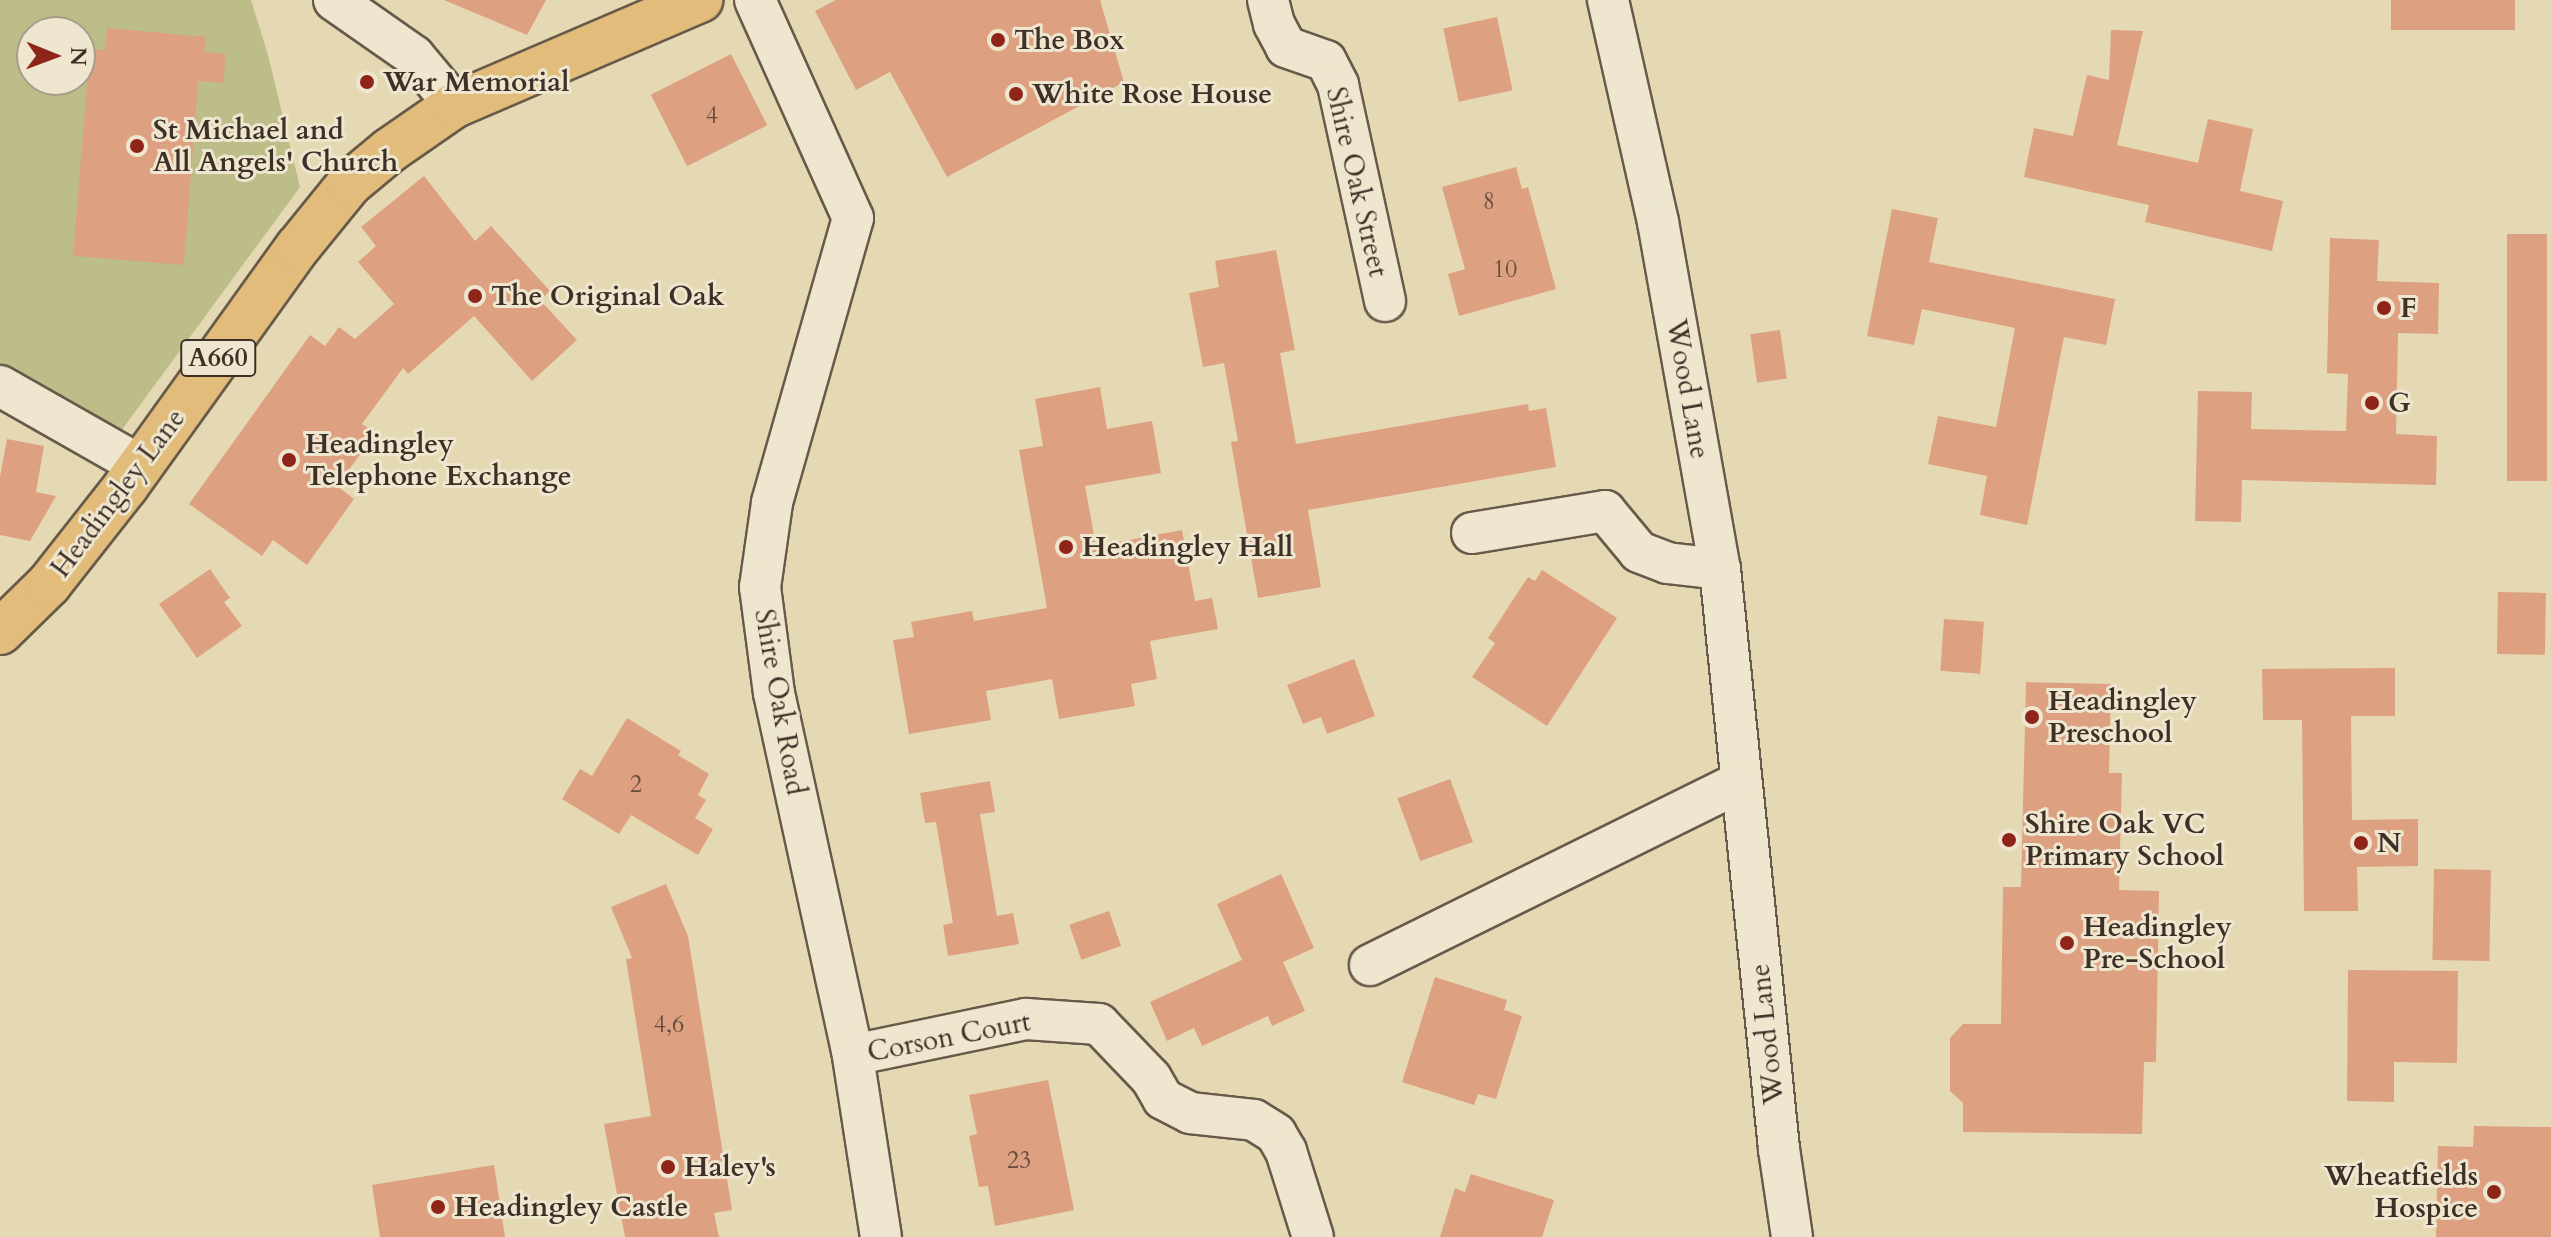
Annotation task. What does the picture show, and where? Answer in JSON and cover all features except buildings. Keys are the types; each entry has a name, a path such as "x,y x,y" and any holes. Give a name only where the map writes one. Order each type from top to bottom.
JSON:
{"highway":[{"name":"A660","path":"455,105 700,0"},
{"name":"Headingley Lane","path":"0,632 49,584 141,466 298,247 349,184 390,150 455,105"}],"street":[{"path":"334,0 414,56 455,105"},
{"name":"Shire Oak Road","path":"755,0 853,218 772,503 760,587 774,693 853,1055 881,1237"},
{"name":"Shire Oak Street","path":"1268,0 1286,47 1326,61 1338,85 1385,301"},
{"name":"Wood Lane","path":"1608,0 1658,222 1720,569 1779,1149 1792,1237"},
{"path":"0,386 141,466"},
{"path":"1472,533 1605,511 1639,552 1667,563 1720,569"},
{"path":"1370,965 1741,782"},
{"name":"Corson Court","path":"853,1055 1026,1019 1099,1024 1151,1078 1163,1099 1190,1113 1254,1120 1276,1134 1286,1151 1313,1237"}],"green space":[{"path":"0,0 251,0 268,55 300,187 110,446 0,382"}],"place":[{"name":"The Box","path":"998,40"},
{"name":"War Memorial","path":"367,82"},
{"name":"White Rose House","path":"1016,94"},
{"name":"St Michael and All Angels' Church","path":"137,146"},
{"name":"The Original Oak","path":"475,296"},
{"name":"F","path":"2384,308"},
{"name":"G","path":"2372,403"},
{"name":"Headingley Telephone Exchange","path":"289,460"},
{"name":"Headingley Hall","path":"1066,547"},
{"name":"Headingley Preschool","path":"2032,717"},
{"name":"Shire Oak VC Primary School","path":"2009,840"},
{"name":"N","path":"2361,843"},
{"name":"Headingley Pre-School","path":"2067,943"},
{"name":"Haley's","path":"668,1167"},
{"name":"Wheatfields Hospice","path":"2494,1192"},
{"name":"Headingley Castle","path":"438,1207"}]}
